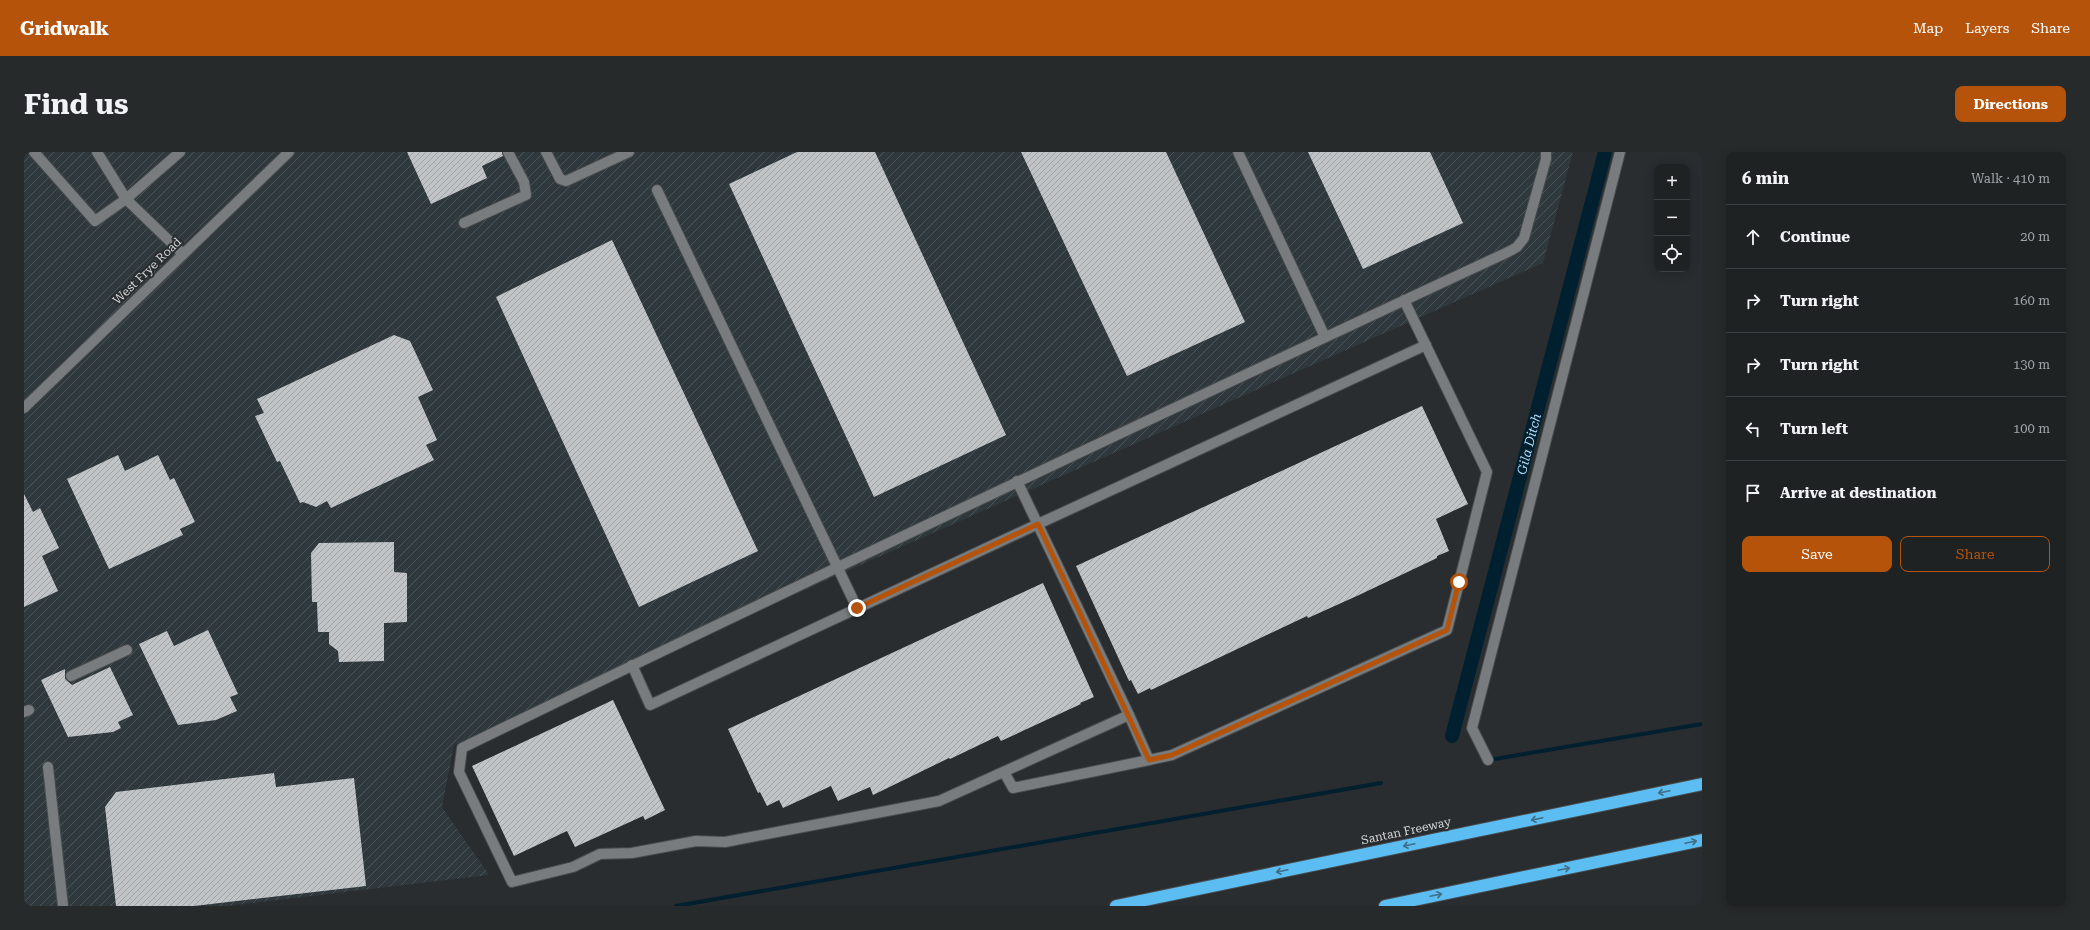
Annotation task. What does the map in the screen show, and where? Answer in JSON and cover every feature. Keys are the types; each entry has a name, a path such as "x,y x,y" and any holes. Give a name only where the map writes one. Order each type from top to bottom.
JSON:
{"highway":[{"name":"Santan Freeway","path":"1116,906 1702,784"},
{"path":"1384,906 1702,840"}],"street":[{"path":"34,152 95,221 126,199 180,152"},
{"path":"98,152 126,199 183,254"},
{"name":"West Frye Road","path":"24,408 289,152"},
{"path":"464,223 526,194 524,182 508,152"},
{"path":"546,152 560,178 566,181 629,152"},
{"path":"1238,152 1325,337"},
{"path":"1129,715 940,801 724,842 696,841 632,853 600,854 573,867 512,882 459,772 462,748 838,566 1517,247 1524,238 1546,159 1546,152"},
{"path":"1488,760 1472,728 1620,152"},
{"path":"657,190 857,608"},
{"path":"1004,772 1013,788 1172,755 1447,630 1487,472 1404,300"},
{"path":"632,665 650,705 1426,345"},
{"path":"1017,481 1149,760"},
{"path":"71,676 127,650"},
{"path":"48,767 63,906"}],"shaded area":[{"path":"24,152 1573,152 1543,263 454,745 442,807 489,875 227,906 24,906"}],"building":[{"path":"407,152 502,152 503,156 482,166 487,178 431,204"},
{"path":"797,152 875,152 1006,435 874,497 729,184"},
{"path":"1021,152 1166,152 1245,322 1127,376"},
{"path":"1308,152 1430,152 1463,223 1363,269"},
{"path":"612,240 758,551 639,607 496,297"},
{"path":"394,335 410,341 433,390 418,397 437,440 426,445 434,460 331,508 327,501 316,507 303,502 300,503 280,461 277,462 255,416 264,413 257,399"},
{"path":"1422,406 1468,504 1436,519 1449,551 1359,595 1308,618 1307,616 1151,690 1150,688 1138,694 1131,680 1129,681 1076,566"},
{"path":"118,455 125,471 158,455 170,480 174,478 195,522 180,529 183,535 109,569 67,479"},
{"path":"24,494 33,512 40,508 59,548 42,556 58,591 24,607"},
{"path":"394,542 394,572 407,573 407,622 384,623 384,661 339,662 338,651 329,644 329,632 318,632 317,602 312,602 311,553 319,543"},
{"path":"1043,583 1094,697 1001,741 998,736 873,795 870,787 838,801 831,786 783,808 779,800 767,806 760,792 758,793 728,729"},
{"path":"208,630 238,694 230,697 237,711 216,720 178,725 139,644 167,631 174,646"},
{"path":"110,667 133,715 118,722 121,728 113,732 68,737 41,680 65,669 65,679 72,685"},
{"path":"613,700 665,810 645,820 643,816 575,847 567,831 514,856 472,766"},
{"path":"274,773 276,787 354,778 366,886 194,906 116,906 105,807 116,792"}],"waterway":[{"name":"Gila Ditch","path":"1452,736 1605,152"},
{"path":"1489,760 1702,724"},
{"path":"676,906 1381,783"}],"route":[{"path":"857,608 1038,524 1149,760 1172,755 1447,630 1459,582"}]}
